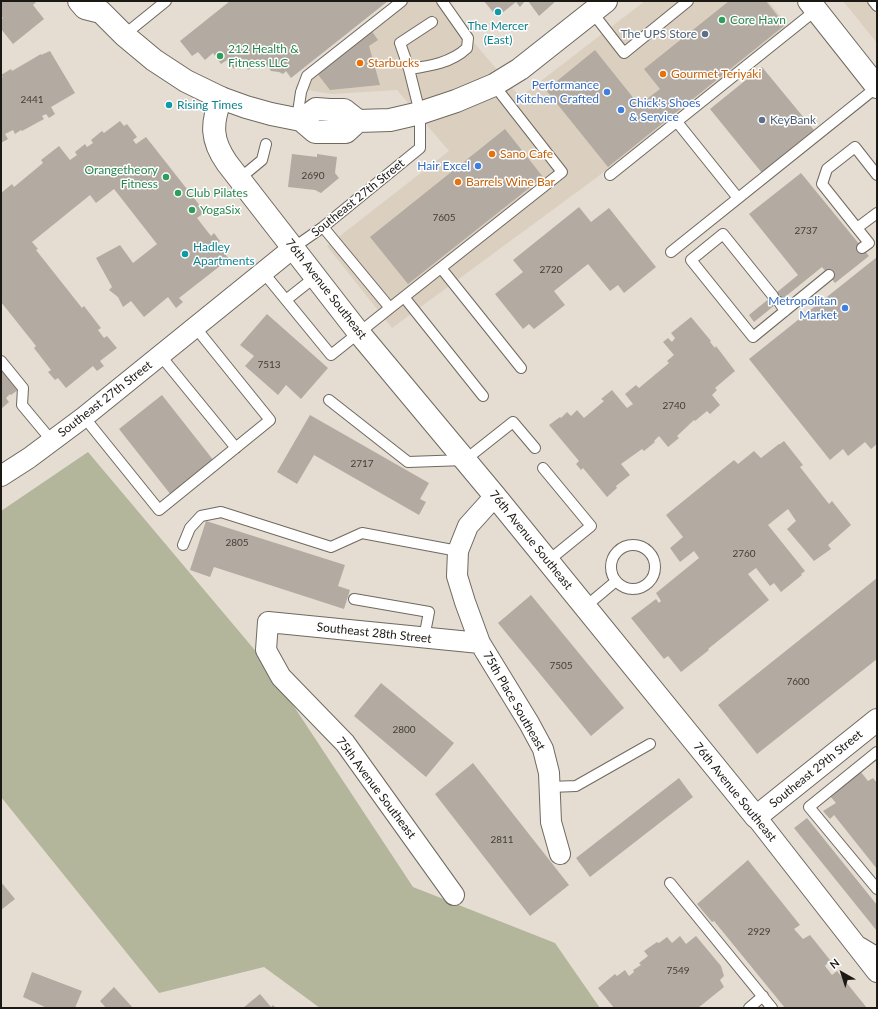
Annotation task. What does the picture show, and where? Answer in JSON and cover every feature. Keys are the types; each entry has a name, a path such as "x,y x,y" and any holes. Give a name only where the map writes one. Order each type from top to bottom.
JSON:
{"street":[{"path":"79,1 85,8 101,6 124,36 154,60 186,81 221,98 271,114 299,119 316,109 344,110 358,121 390,120 420,113 456,101 494,85 520,69 599,7"},
{"path":"812,6 876,84"},
{"name":"76th Avenue Southeast","path":"221,98 214,120 216,144 220,154 359,333 495,496 756,817 877,972"},
{"name":"Southeast 27th Street","path":"1,476 29,458 84,417 160,354 293,248"},
{"name":"75th Place Southeast","path":"495,496 468,526 458,551 457,576 480,643 529,723 543,749 549,773 551,822 560,854"},
{"name":"Southeast 28th Street","path":"268,622 480,643"},
{"name":"75th Avenue Southeast","path":"268,622 266,650 281,677 345,743 454,895"},
{"name":"Southeast 29th Street","path":"756,817 877,720"}],"lane":[{"path":"124,36 166,1"},
{"path":"299,119 301,92 307,76 402,1"},
{"path":"409,69 432,66 448,61 462,53 467,48 468,38 442,1"},
{"path":"599,7 624,53 688,1"},
{"path":"873,1 877,6"},
{"path":"610,176 677,122 812,6"},
{"path":"420,113 409,69 400,43 432,22"},
{"path":"671,252 876,84"},
{"path":"263,272 331,355 562,172 494,85"},
{"name":"Southeast 27th Street","path":"293,248 323,227 420,148 420,113"},
{"path":"677,122 738,198"},
{"path":"239,179 262,160 266,144"},
{"path":"862,248 869,243 822,184 827,169 855,147 877,174"},
{"path":"857,228 877,212"},
{"path":"323,227 390,308"},
{"path":"785,311 723,234 691,260 753,337 829,276"},
{"path":"441,268 521,368"},
{"path":"286,300 315,277"},
{"path":"404,297 483,396"},
{"path":"84,417 159,510 236,448 270,420 195,327"},
{"path":"160,354 236,448"},
{"path":"1,361 23,388 22,405 52,441"},
{"path":"329,400 408,462 465,460 513,422 535,448"},
{"path":"543,468 591,526 548,561"},
{"path":"183,545 190,528 201,516 221,512 330,547 362,533 458,551"},
{"path":"637,546 644,548 650,553 654,559 655,573 647,584 634,590 621,586 616,581 612,575 612,560 616,553 622,548 637,546"},
{"path":"585,607 616,581"},
{"path":"354,599 429,612 424,638"},
{"path":"550,787 576,786 650,744"},
{"path":"877,752 809,807 877,889"},
{"path":"670,883 772,1008"},
{"path":"848,935 877,952"},
{"path":"748,1008 763,996"}],"shaded area":[{"path":"396,1 439,1 520,97 645,1 768,1 788,25 596,178 392,328 327,246 449,151 397,90 332,94 295,88 303,75"},
{"path":"843,1 877,1 877,43"}],"green space":[{"path":"88,452 264,661 413,887 555,943 600,1008 320,1008 264,967 159,993 1,797 1,511"}],"building":[{"path":"1,1 37,1 33,5 44,19 13,44 1,29 1,20 3,18 1,16"},
{"path":"230,1 388,1 291,78 286,71 283,74 271,71 262,59 248,70 242,62 234,69 227,60 221,64 213,53 205,60 198,52 192,56 180,41"},
{"name":"The Mercer (East)","path":"484,1 525,1 520,7 516,2 497,17"},
{"name":"The Mercer (East)","path":"528,1 556,1 539,16"},
{"path":"729,1 766,1 785,25 608,167 546,90 595,50 639,105 660,89 644,69"},
{"path":"371,30 378,40 369,46 380,85 330,90 316,72"},
{"path":"50,51 75,93 51,107 55,114 49,118 46,114 42,116 44,119 15,134 13,130 5,134 8,139 1,143 1,78 3,77 1,75 11,69 12,71 41,54"},
{"name":"KeyBank","path":"762,67 814,130 762,173 710,109"},
{"name":"Hadley Apartments","path":"120,121 124,126 127,124 137,137 133,140 136,144 146,137 205,212 197,218 211,236 214,233 220,241 217,244 229,259 179,298 183,302 176,308 168,297 144,317 131,301 123,307 118,297 109,290 112,287 96,258 120,245 133,263 157,244 114,189 96,203 90,195 32,242 38,249 36,250 82,308 84,306 101,328 98,330 104,338 107,336 117,348 100,361 104,366 97,371 93,366 66,388 58,378 55,380 48,372 51,370 34,348 36,346 1,302 1,193 12,184 14,187 43,163 41,160 59,146 70,160 77,155 75,152 85,144 87,147 93,143 91,140 102,131 104,133"},
{"path":"505,129 543,177 408,284 370,237"},
{"path":"292,154 317,157 317,154 337,157 335,173 339,178 321,193 315,190 288,187"},
{"path":"801,173 869,256 835,283 822,267 754,322 749,315 798,275 749,214"},
{"path":"579,207 591,222 609,208 656,267 624,293 618,285 610,291 588,264 554,291 565,305 534,329 529,324 523,329 495,294 523,272 513,260"},
{"name":"Metropolitan Market","path":"877,257 877,444 871,449 865,442 848,456 843,449 830,460 749,359"},
{"path":"267,314 328,368 301,399 286,385 278,395 245,366 254,356 240,345"},
{"path":"691,317 735,371 715,388 717,390 712,395 720,405 710,414 707,411 695,421 694,420 677,436 679,438 668,447 659,436 654,441 655,442 644,451 642,449 621,464 630,475 616,486 617,488 607,497 583,468 581,470 576,464 579,461 549,425 560,417 561,418 567,412 571,416 577,410 584,418 604,401 601,399 612,390 627,408 633,404 625,394 636,385 639,388 669,363 667,361 674,355 663,342 668,338 672,342 675,338 671,333"},
{"path":"1,361 22,387 6,398 9,402 1,409"},
{"path":"162,395 214,461 171,495 119,429"},
{"path":"310,415 429,483 420,499 426,502 419,515 314,455 297,484 277,472"},
{"path":"784,441 803,465 800,467 829,504 832,501 851,525 828,545 831,549 814,561 787,529 796,521 788,509 768,525 805,571 781,592 774,583 770,586 756,568 748,574 769,600 681,672 668,656 664,659 631,618 656,599 659,603 661,601 656,593 699,558 694,551 680,562 670,548 683,537 666,515 734,460 738,464 754,451 761,458"},
{"path":"206,521 345,565 338,586 350,590 344,609 214,567 210,577 190,570"},
{"path":"877,578 877,659 757,754 718,705"},
{"path":"531,595 624,708 591,736 498,623"},
{"path":"381,683 454,743 426,777 354,716"},
{"path":"473,763 569,885 530,916 435,794"},
{"path":"860,771 868,781 873,778 877,783 877,869 834,815 830,819 823,811 836,803 830,796"},
{"path":"679,778 693,797 590,877 576,858"},
{"path":"807,818 877,905 877,931 794,828"},
{"path":"748,860 800,925 794,929 803,939 810,935 830,960 825,966 832,975 837,971 867,1008 785,1008 714,921 712,922 697,904"},
{"path":"1,882 15,899 1,910"},
{"path":"680,936 686,944 696,936 721,966 724,976 720,980 724,987 698,1008 614,1008 598,988 615,974 617,976 625,970 629,976 634,972 633,970 641,965 639,963 648,956 644,951 657,942 659,943 667,937 672,943"},
{"path":"32,972 82,991 75,1008 47,1008 23,997"},
{"path":"114,987 133,1008 106,1008 100,1001"},
{"path":"260,994 271,1007 273,1005 276,1008 243,1008"}],"place":[{"name":"The Mercer (East)","path":"498,12"},
{"name":"Core Havn","path":"722,20"},
{"name":"The UPS Store","path":"705,34"},
{"name":"212 Health & Fitness LLC","path":"220,56"},
{"name":"Starbucks","path":"360,63"},
{"name":"Gourmet Teriyaki","path":"663,74"},
{"name":"Performance Kitchen Crafted","path":"607,92"},
{"name":"Rising Times","path":"169,105"},
{"name":"Chick's Shoes & Service","path":"621,110"},
{"name":"KeyBank","path":"762,120"},
{"name":"Sano Cafe","path":"492,154"},
{"name":"Hair Excel","path":"478,166"},
{"name":"Orangetheory Fitness","path":"166,177"},
{"name":"Barrels Wine Bar","path":"458,182"},
{"name":"Club Pilates","path":"178,193"},
{"name":"YogaSix","path":"192,210"},
{"name":"Hadley Apartments","path":"185,254"},
{"name":"Metropolitan Market","path":"845,308"}]}
